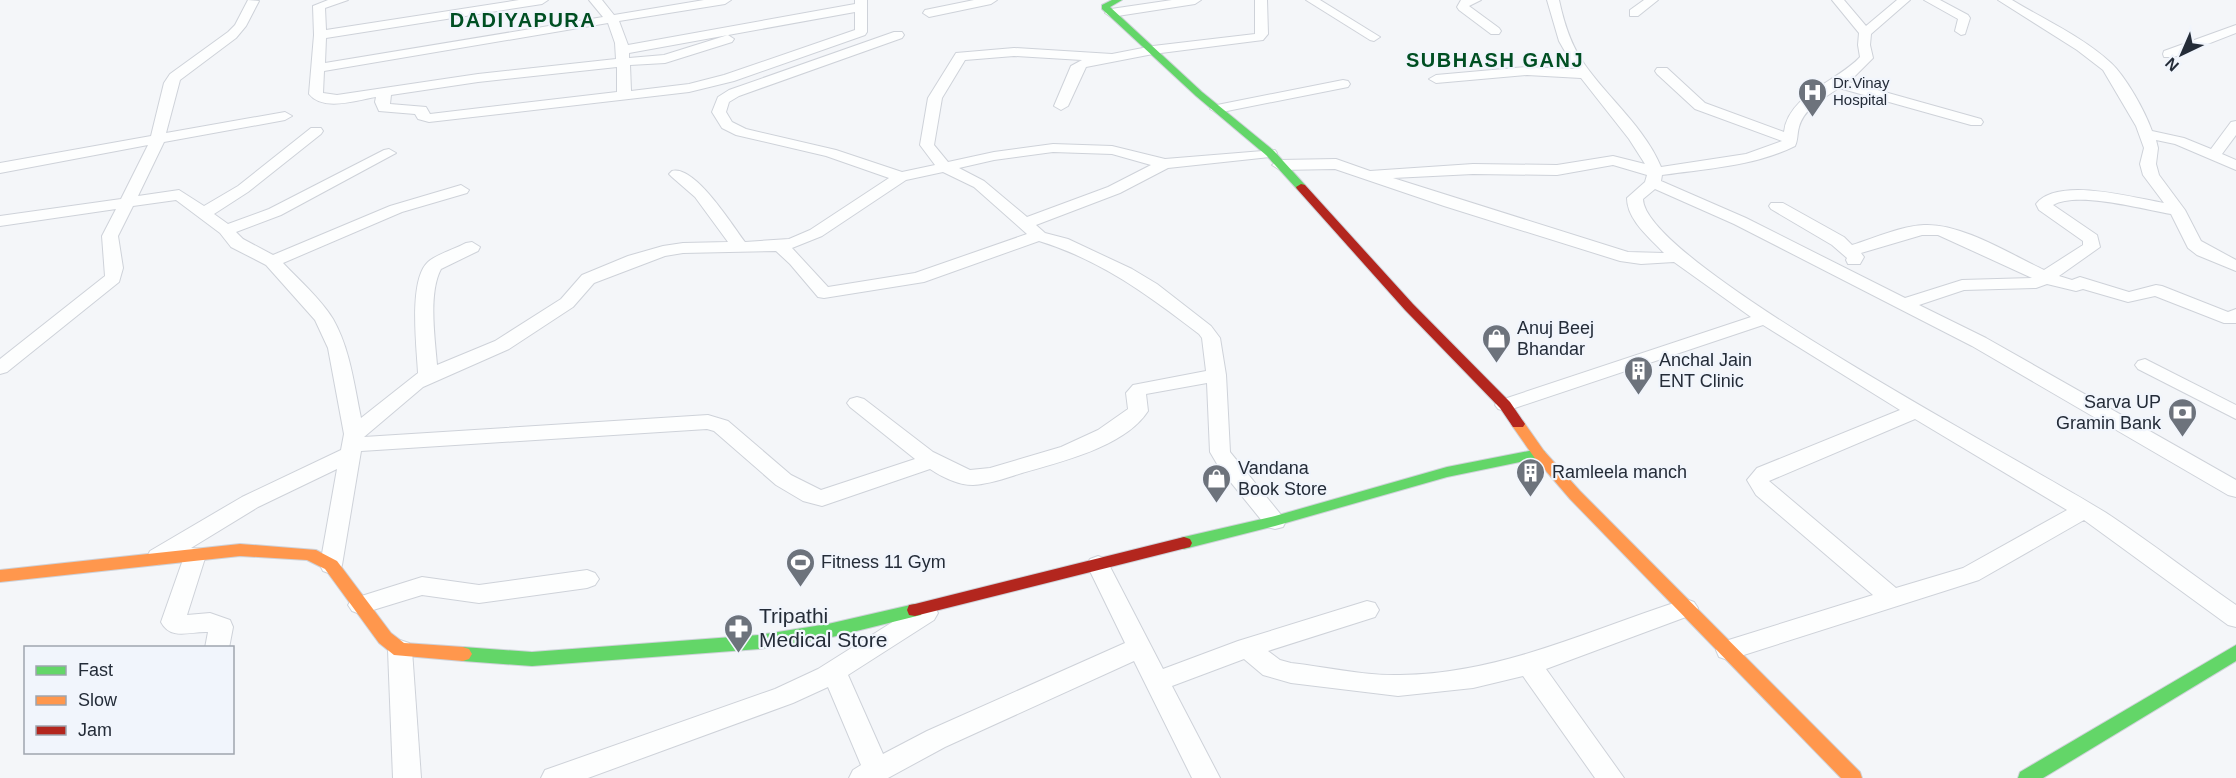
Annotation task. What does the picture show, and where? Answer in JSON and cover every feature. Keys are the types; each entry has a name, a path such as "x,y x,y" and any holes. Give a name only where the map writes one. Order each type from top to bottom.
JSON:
{"street":[{"path":"342,0 319,6 320,35 316,94 321,99 336,99 385,91 622,56 665,58 698,50 776,21 861,3 861,32 708,84 624,97 429,118 423,116 421,110 414,108 384,108 382,102 385,91"},
{"path":"413,19 492,0"},
{"path":"320,35 542,0"},
{"path":"595,0 613,19 622,56 624,97"},
{"path":"318,68 725,0"},
{"path":"930,13 991,0"},
{"path":"1108,5 1195,0"},
{"path":"1060,106 1078,66 1153,50 1259,37 1262,33 1261,0"},
{"path":"1312,0 1374,37"},
{"path":"1475,0 1465,3 1463,7 1495,30"},
{"path":"1552,0 1567,45 1585,74 1647,154 1654,177"},
{"path":"1634,13 1652,0"},
{"path":"1838,0 1865,33 1864,45 1867,58 1860,68 1803,106 1789,127 1790,143 1776,150 1747,158 1654,177 1635,198 1635,206 1640,216 1678,257 1696,272 1805,345 2084,510 2236,618"},
{"path":"1865,33 1904,0"},
{"path":"1930,0 1960,14 1964,22 1961,31"},
{"path":"2004,0 2082,47 2108,67 2125,92 2146,134 2151,148 2148,164 2151,175 2177,210 2196,248 2236,266"},
{"path":"4,361 112,278 115,272 109,243 110,236 156,140 167,92 175,77 227,40 240,26 253,1"},
{"path":"1108,5 1153,50 1275,159 1409,307 1505,405 1539,454 1575,495 1853,778"},
{"path":"2169,54 2236,29"},
{"path":"898,35 734,93 723,100 719,112 727,125 741,132 831,153 901,177"},
{"path":"1111,58 1014,52 961,56 934,98 927,145 944,167 979,184 1039,236 1062,243 1126,273 1151,288 1205,330 1211,338 1216,375 1220,452 1227,464 1275,520"},
{"path":"1662,71 1700,106 1789,139"},
{"path":"1436,80 1519,72 1585,74"},
{"path":"1838,83 1976,122"},
{"path":"1217,109 1343,84"},
{"path":"0,168 285,116"},
{"path":"2213,156 2236,125"},
{"path":"204,213 243,189 316,131"},
{"path":"2146,134 2179,141 2236,165"},
{"path":"153,560 352,444 428,376 502,345 567,303 581,285 603,272 663,251 780,246 816,233 901,177 994,156 1053,148 1112,150 1165,164 1275,159 1327,163 1626,257 1641,259 1678,257"},
{"path":"226,230 275,212 389,153"},
{"path":"1371,175 1473,169 1557,170 1613,160 1654,177 1979,342 2236,490"},
{"path":"1025,224 1114,190 1165,164"},
{"path":"677,174 701,194 740,247"},
{"path":"272,261 396,209 461,190"},
{"path":"1904,304 1962,285 2026,285 2046,278 2063,264 2092,247 2093,244 2091,239 2045,207 2044,204 2048,201 2068,194 2177,210"},
{"path":"0,220 179,195 226,230 237,243 272,261 323,318 332,333 351,413 352,444 331,565"},
{"path":"1776,206 1838,241 1857,257 1854,261 1832,268"},
{"path":"1850,250 1921,230 1940,230 1968,240 2046,278 2076,286 2080,282 2128,297 2156,290 2230,319 2236,314"},
{"path":"780,246 796,260 824,293 918,278 1039,236"},
{"path":"428,376 425,307 429,271 434,266 472,247"},
{"path":"1505,405 1765,318"},
{"path":"2145,365 2236,412"},
{"path":"857,403 934,460 965,477 975,477 1086,445 1138,411 1136,393 1140,389 1216,375"},
{"path":"1892,598 1764,490 1758,480 1764,473 1916,411"},
{"path":"352,444 708,422 721,426 796,490 811,498 822,498 934,460"},
{"path":"0,576 240,550 287,551 310,554 331,565 385,638 400,650 532,659 677,650 759,642 828,631 1275,520 1447,472 1539,454"},
{"path":"1728,650 1971,573 2084,510"},
{"path":"195,555 173,622 176,625 215,623 221,627 217,646"},
{"path":"1098,565 1206,778"},
{"path":"360,604 422,586 478,594 587,579"},
{"path":"555,778 784,696 834,671 939,604"},
{"path":"1247,648 1272,668 1291,673 1398,686 1416,686 1488,674 1529,664 1686,608"},
{"path":"1158,681 1247,648 1367,610"},
{"path":"834,671 870,774 936,739 1141,647"},
{"path":"400,650 407,778"},
{"path":"2027,778 2236,652"},
{"path":"1529,664 1610,778"}],"traffic: fast":[{"path":"1118,0 1105,7 1199,94 1270,153 1301,187"},
{"path":"1184,543 1275,521 1447,472 1539,454"},
{"path":"463,654 532,659 759,642 828,631 915,610"},
{"path":"2027,778 2236,652"}],"traffic: slow":[{"path":"1518,424 1539,454 1575,495 1853,778"},
{"path":"0,576 240,550 310,554 331,565 385,638 400,650 463,654"}],"traffic: jam":[{"path":"1301,187 1409,307 1505,405 1518,424"},
{"path":"915,610 1184,543"}],"place":[{"name":"Dr.Vinay Hospital","path":"1812,118"},
{"name":"Anuj Beej Bhandar","path":"1496,364"},
{"name":"Anchal Jain ENT Clinic","path":"1638,396"},
{"name":"Sarva UP Gramin Bank","path":"2182,438"},
{"name":"Ramleela manch","path":"1531,498"},
{"name":"Vandana Book Store","path":"1217,504"},
{"name":"Fitness 11 Gym","path":"800,588"},
{"name":"Tripathi Medical Store","path":"738,654"}],"district":[{"name":"DADIYAPURA","path":"523,20"},
{"name":"SUBHASH GANJ","path":"1495,60"}]}
